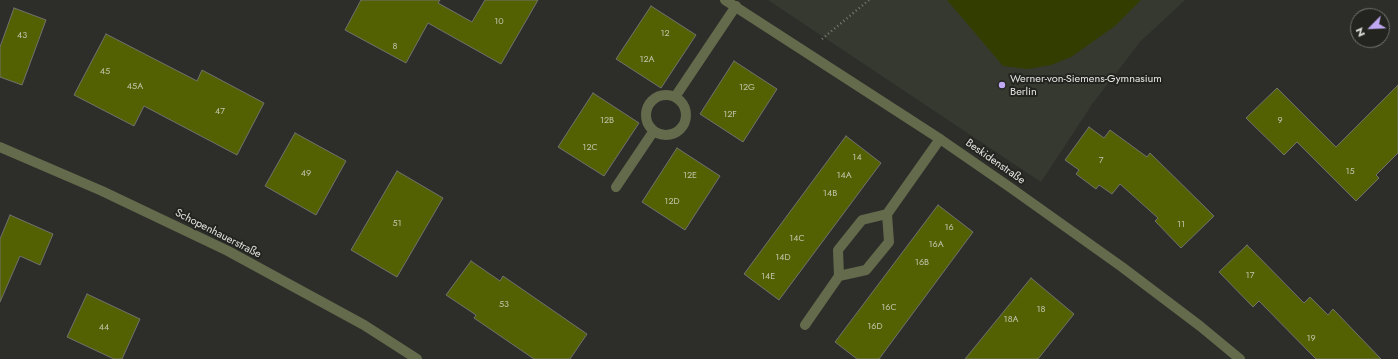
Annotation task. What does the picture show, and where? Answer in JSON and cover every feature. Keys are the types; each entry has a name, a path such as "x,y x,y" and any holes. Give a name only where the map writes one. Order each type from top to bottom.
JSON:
{"street":[{"name":"Beskidenstraße","path":"725,0 940,139 1122,267 1200,326 1240,359"},
{"path":"675,97 736,6"},
{"path":"666,95 675,97 682,102 686,111 686,121 681,130 672,135 662,136 653,132 647,124 646,114 648,106 659,96 666,95"},
{"path":"616,187 653,132"},
{"path":"839,276 866,270 889,242 887,214 940,139"},
{"name":"Schopenhauerstraße","path":"0,147 102,191 228,251 364,325 417,359"},
{"path":"805,325 839,276 838,250 862,220 887,214"}],"path":[{"path":"820,41 869,0"}],"shaded area":[{"name":"Werner-von-Siemens-Gymnasium Berlin","path":"768,0 1185,0 1140,42 1093,103 1041,182"}],"green space":[{"path":"947,0 1141,0 1115,26 1071,57 1051,65 1027,69 1003,66"}],"building":[{"path":"361,0 440,0 438,3 472,22 485,0 538,0 501,64 428,23 406,63 345,30"},
{"path":"651,6 696,35 661,88 616,59"},
{"path":"14,8 46,20 22,85 0,77 0,47"},
{"path":"106,34 197,81 202,70 264,103 237,155 144,106 134,126 74,95"},
{"path":"734,61 777,89 743,142 700,114"},
{"path":"1398,85 1398,153 1376,175 1379,178 1356,201 1297,142 1284,155 1246,118 1277,88 1336,147"},
{"path":"593,93 639,123 604,176 558,147"},
{"path":"1089,127 1104,138 1110,130 1147,157 1150,153 1214,216 1181,248 1155,221 1158,218 1120,184 1112,194 1099,185 1096,189 1076,174 1079,170 1065,160"},
{"path":"295,133 346,161 316,215 265,186"},
{"path":"846,136 881,163 779,300 744,274"},
{"path":"677,148 720,176 685,230 642,202"},
{"path":"397,171 443,198 397,277 351,250"},
{"path":"938,205 973,232 879,359 857,359 835,342"},
{"path":"10,215 53,234 40,265 20,256 0,302 0,239"},
{"path":"1247,245 1304,303 1310,297 1328,315 1333,309 1381,359 1316,359 1259,301 1253,307 1219,272"},
{"path":"471,261 500,281 503,276 587,334 570,359 534,359 474,318 476,315 446,295"},
{"path":"1031,278 1074,314 1038,359 965,359"},
{"path":"87,294 140,319 122,359 114,359 67,337"}],"place":[{"name":"Werner-von-Siemens-Gymnasium Berlin","path":"1002,85"}]}
